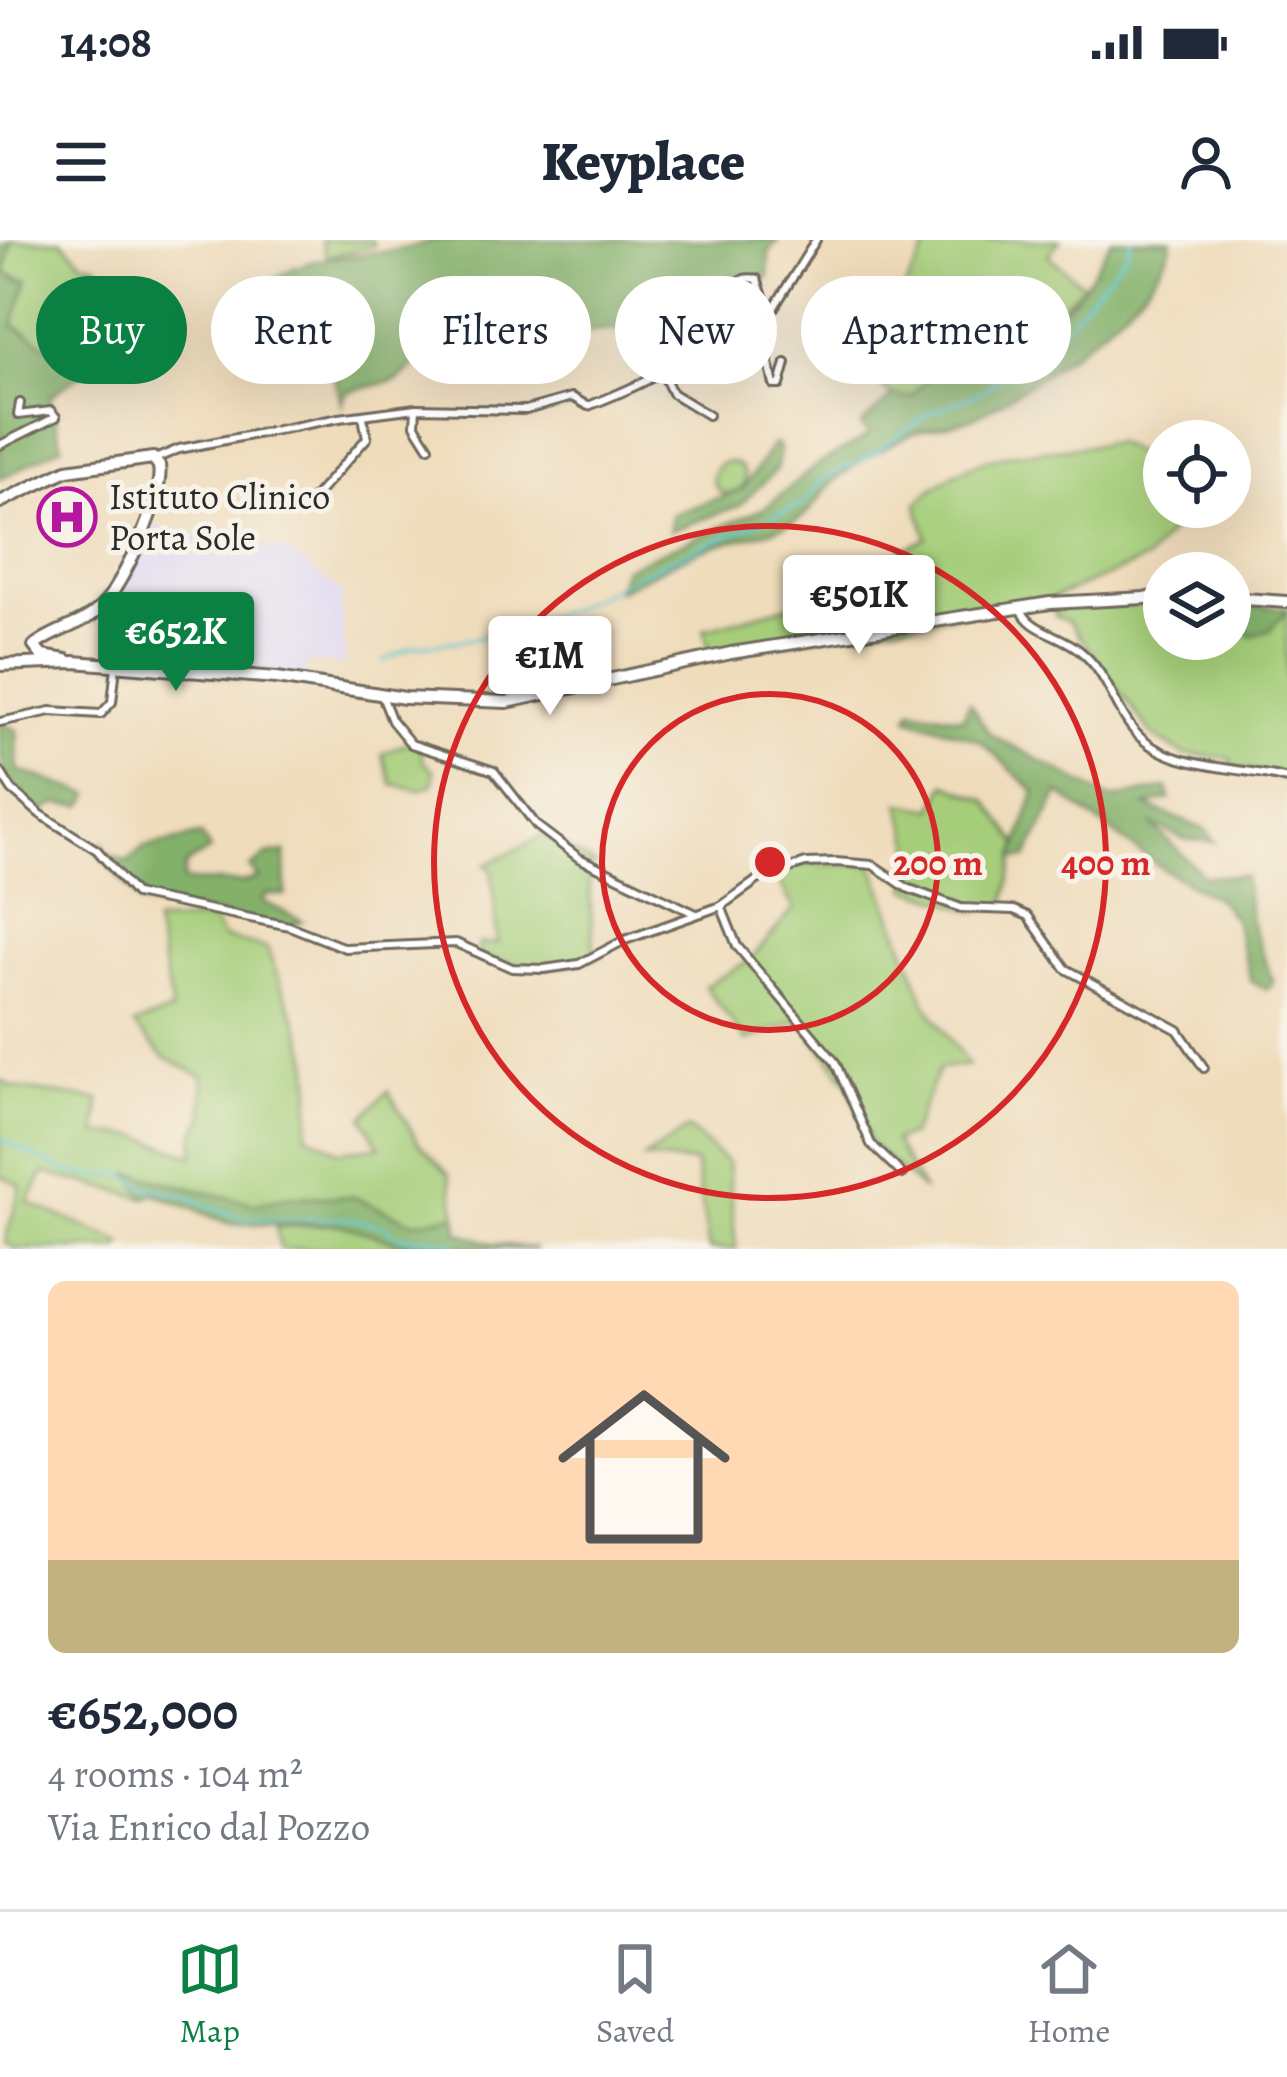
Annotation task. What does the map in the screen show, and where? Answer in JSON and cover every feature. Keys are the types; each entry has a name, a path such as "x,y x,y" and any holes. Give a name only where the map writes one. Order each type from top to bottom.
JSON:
{"street":[{"path":"777,301 816,240"},
{"path":"774,384 780,385 786,363"},
{"path":"0,505 68,470 152,464 222,440 416,408 526,410 572,397 588,406 644,384"},
{"path":"668,384 672,393 708,415"},
{"path":"0,445 56,417 51,411 17,415 20,403"},
{"path":"416,408 416,425 429,447"},
{"path":"303,510 368,438 363,417"},
{"path":"152,464 153,496 125,574 105,603 34,646 42,656 116,667 277,678 382,696 519,700 731,653 1021,608 1143,599"},
{"path":"1251,599 1287,602"},
{"path":"1021,608 1028,622 1062,638 1100,670 1131,727 1166,756 1287,779"},
{"path":"0,665 74,662"},
{"path":"0,722 51,711 101,714 112,702 116,667"},
{"path":"382,696 392,722 411,744 494,772 537,826 580,858 697,915"},
{"path":"0,771 12,790 40,814 97,850 135,894 289,926 351,949 457,943 512,968 579,964 625,940 721,906 763,877 806,863 872,865 908,888 961,908 1014,910 1028,916 1066,969 1178,1030 1204,1068"},
{"path":"721,906 737,946 835,1062 872,1144 902,1174"}],"shaded area":[{"path":"143,525 285,550 341,593 344,665 308,661 304,683 168,666 96,612"}],"green space":[{"path":"12,240 61,240 83,262 96,264 103,276 36,276 36,339 13,324 27,280 5,273"},
{"path":"12,240 5,273 19,281 28,279 13,325 36,339 36,384 67,384 50,396 62,446 0,479 0,248"},
{"path":"321,240 372,240 374,246 326,257"},
{"path":"434,240 778,240 769,252 768,276 615,276 615,330 591,331 591,276 399,276 399,379 346,392 342,404 337,384 375,384 375,276 280,276 323,260"},
{"path":"931,240 1060,240 1048,255 1084,286 1071,297 1071,276 911,276"},
{"path":"1111,240 1172,240 1163,263 1144,288 1071,353 1071,300"},
{"path":"879,384 931,384 911,397 893,396"},
{"path":"923,384 1029,384 971,418 917,432 869,457 832,483 800,519 696,552 617,590 624,568 765,508 816,466 869,435 861,425 893,396 911,397"},
{"path":"1115,442 1143,457 1143,528 1173,528 1153,552 1143,552 1143,561 1048,600 710,654 704,629 791,605 927,538 917,503 963,469 1010,454"},
{"path":"774,443 779,447 777,469 739,506 670,531 671,515 743,489"},
{"path":"729,462 741,466 745,478 741,490 729,494 717,490 713,478 717,466"},
{"path":"1143,604 1143,660 1251,660 1251,606 1287,608 1287,780 1230,765 1232,758 1183,754 1153,736 1069,622 1055,616 1054,605"},
{"path":"1251,606 1287,608 1270,630 1251,636"},
{"path":"969,702 990,734 1112,799 1167,788 1170,799 1146,806 1206,830 1215,842 1184,839 1151,824 1204,876 1244,876 1251,922 1273,983 1266,989 1251,981 1234,919 1220,901 1163,869 1059,793 1027,858 1014,858 1035,792 979,740 908,717 912,709 963,718"},
{"path":"0,723 17,730 18,770 91,795 83,806 56,804 40,814 17,793 2,765"},
{"path":"409,742 421,749 423,762 434,770 433,784 420,790 392,784 382,754"},
{"path":"946,784 986,800 1018,844 1004,907 974,911 907,888 917,861 900,803 933,809"},
{"path":"201,835 210,850 186,865 183,881 242,883 259,878 250,868 267,855 285,852 286,895 265,895 262,901 302,921 289,926 141,903 97,850 103,843 105,852 127,862 143,848"},
{"path":"544,835 595,865 588,869 594,948 602,955 540,967 478,954 479,944 497,944 492,870 486,865"},
{"path":"806,863 873,865 926,1004 968,1065 939,1069 911,1135 894,1141 924,1191 871,1144 847,1082 801,1020 746,1041 705,986 749,961 794,909 774,873"},
{"path":"212,919 223,938 267,948 308,1056 311,1103 307,1134 339,1151 380,1147 363,1117 388,1091 419,1143 449,1174 457,1215 413,1222 353,1197 287,1197 255,1204 131,1174 145,1198 44,1173 28,1202 122,1243 119,1249 16,1249 5,1242 21,1186 0,1175 0,1080 15,1088 100,1100 97,1134 138,1136 194,1156 195,1133 204,1118 203,1077 163,1056 134,1025 172,1011 155,923"},
{"path":"688,1129 728,1163 736,1249 709,1249 695,1163 643,1159"},
{"path":"130,1173 255,1204 287,1197 353,1197 413,1222 457,1215 458,1232 494,1244 536,1249 401,1243 339,1224 230,1224 154,1193 145,1198"},
{"path":"339,1224 401,1243 450,1249 280,1249 276,1227"}],"waterway":[{"path":"383,661 413,647 474,639 573,608 656,566 803,504 823,479 865,459 934,411 981,392 1055,337 1126,255 1131,240"},
{"path":"0,1139 59,1168 87,1175 123,1173 144,1187 178,1194 243,1219 353,1219 385,1226 395,1236 447,1241 462,1249"}],"place":[{"name":"Istituto Clinico Porta Sole","path":"67,517"}]}
